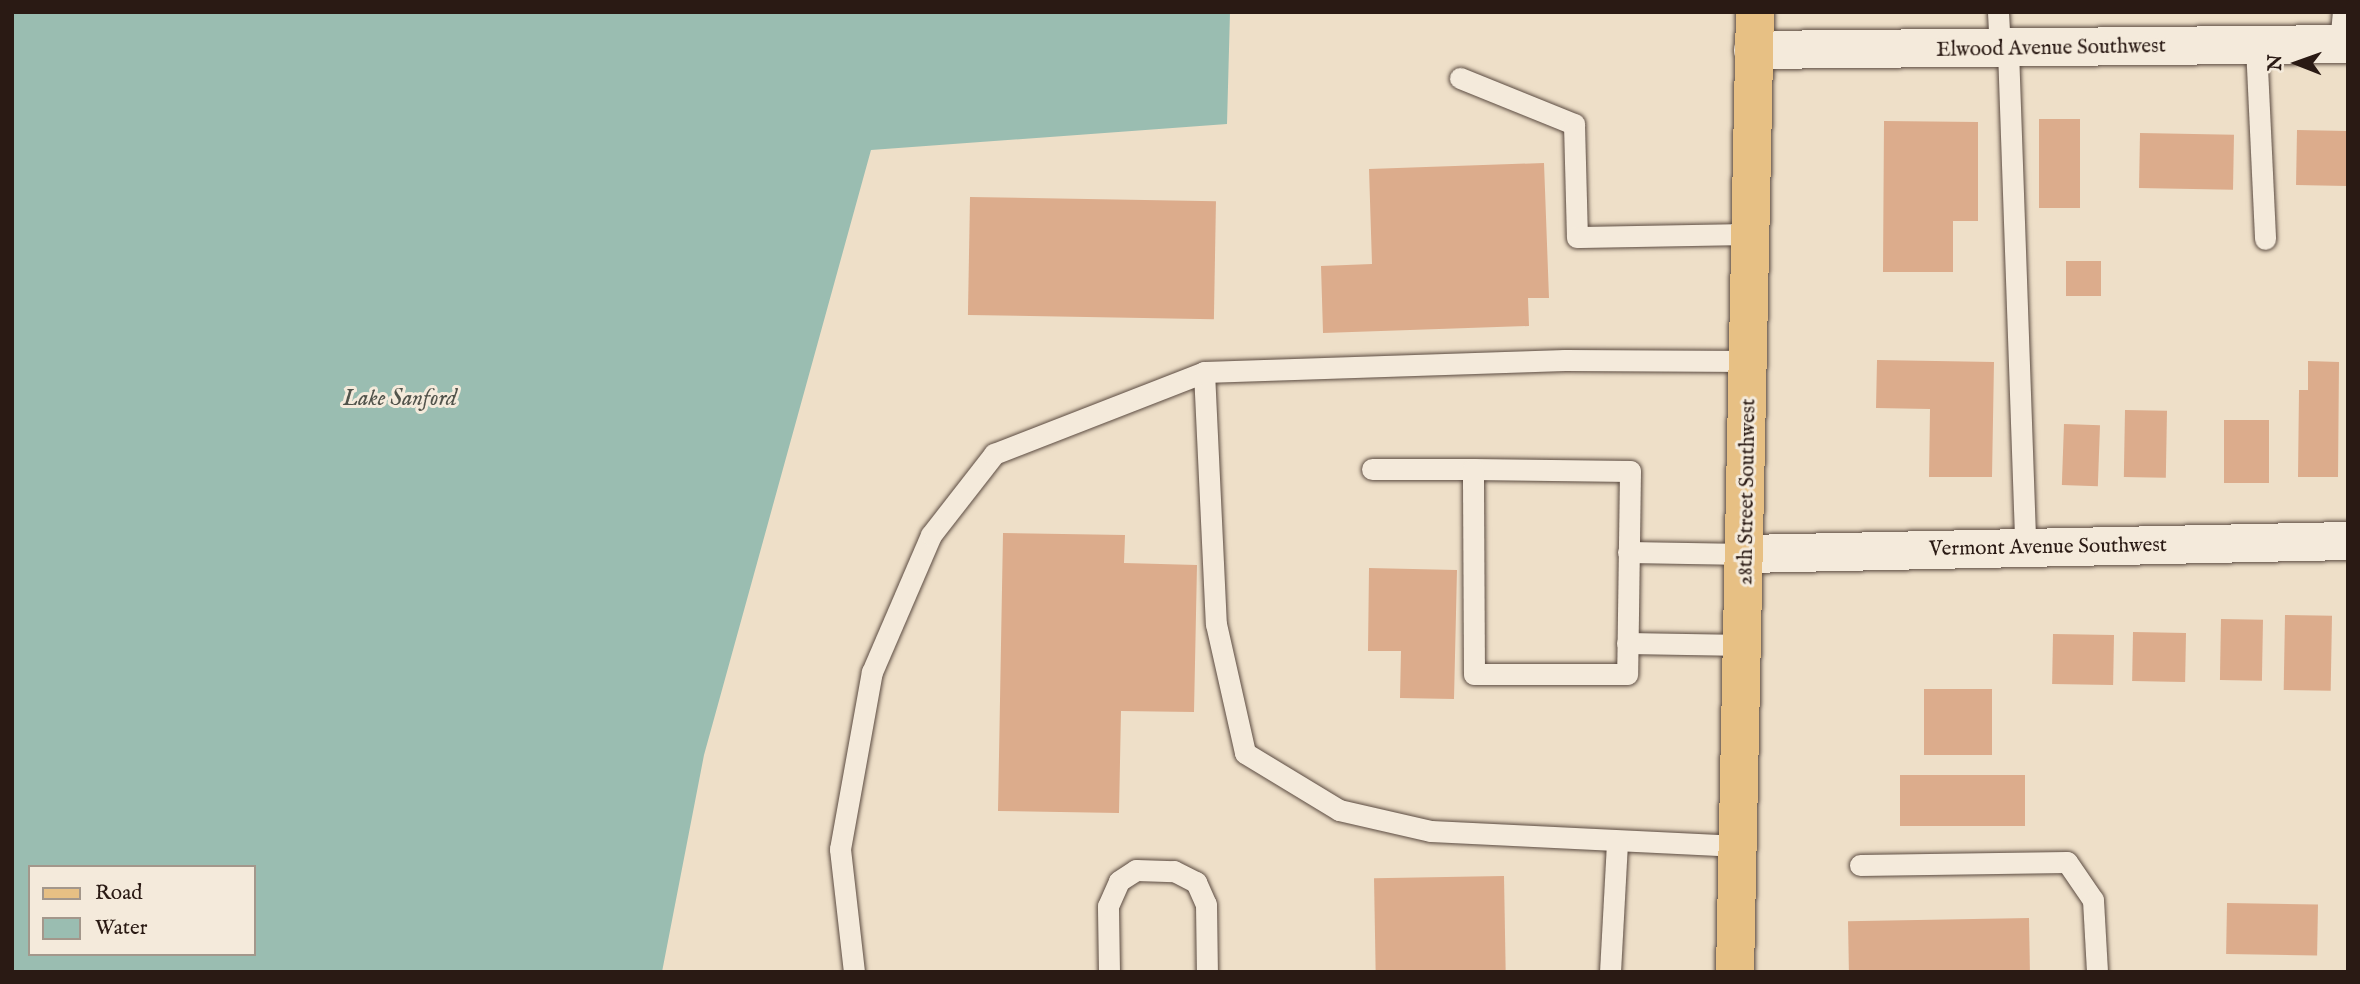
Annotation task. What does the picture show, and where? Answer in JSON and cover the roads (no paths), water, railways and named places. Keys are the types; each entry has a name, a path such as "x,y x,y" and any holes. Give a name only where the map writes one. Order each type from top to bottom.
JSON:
{"main road":[{"name":"28th Street Southwest","path":"1735,972 1748,554 1755,12"}],"street":[{"name":"Elwood Avenue Southwest","path":"1753,50 2256,46 2344,34"},
{"name":"Vermont Avenue Southwest","path":"1748,554 2348,541"}],"lane":[{"path":"1998,12 2004,50 2015,266 2025,549"},
{"path":"2256,46 2265,239"},
{"path":"1460,78 1574,124 1577,237 1751,234"},
{"path":"855,972 840,849 872,672 931,535 994,454 1205,372 1565,360 1750,361"},
{"path":"1205,372 1216,624 1245,753 1339,810 1431,831 1739,846"},
{"path":"1372,469 1473,469 1630,471 1627,674 1474,674 1473,469"},
{"path":"1628,552 1748,554"},
{"path":"1627,643 1745,645"},
{"path":"1610,972 1617,841"},
{"path":"1860,865 2067,862 2093,900 2097,972"},
{"path":"1110,972 1108,906 1119,881 1136,870 1174,871 1196,882 1206,904 1207,972"}],"water":[{"name":"Lake Sanford","path":"12,12 1230,12 1227,124 871,150 704,755 662,972 12,972"}]}
